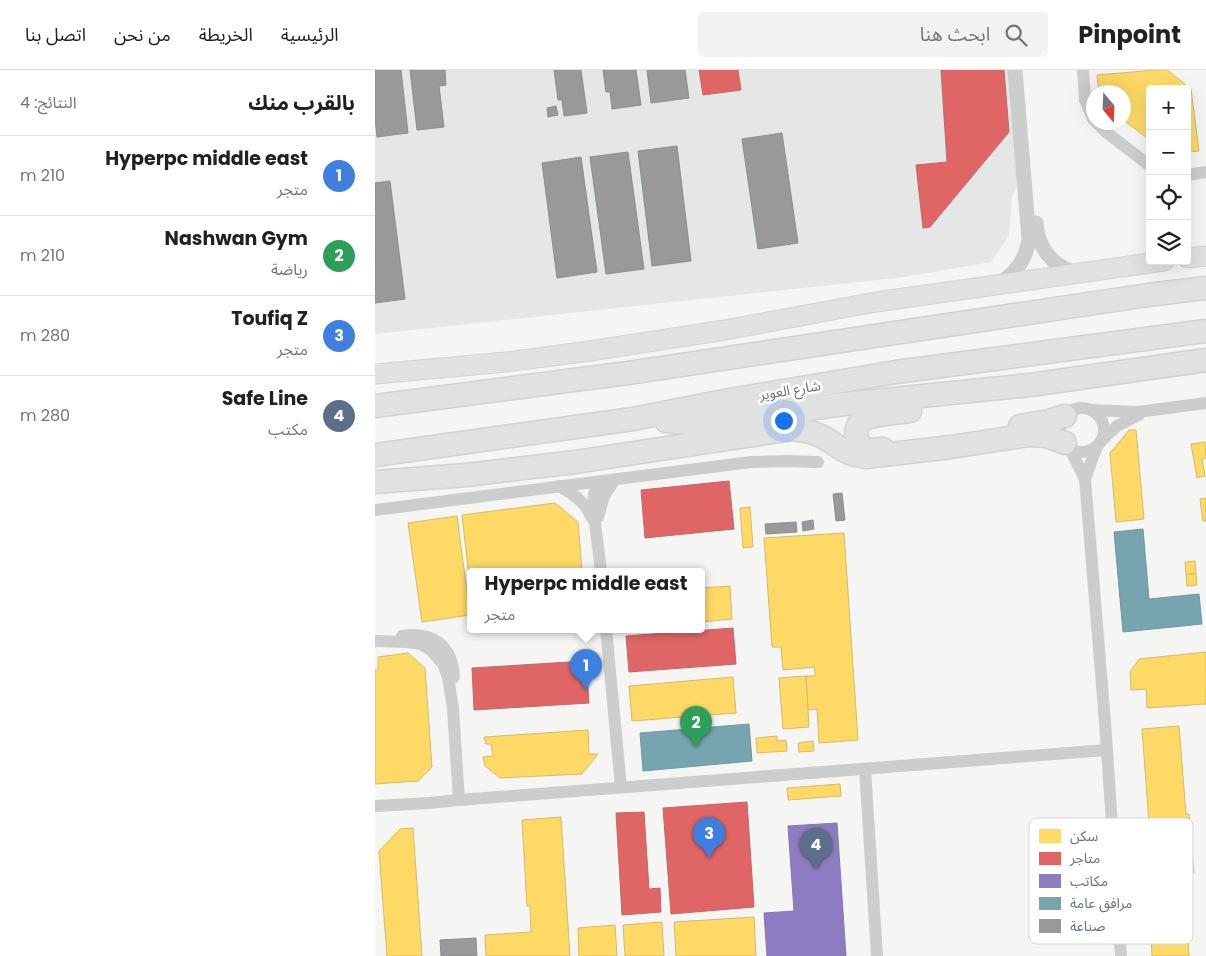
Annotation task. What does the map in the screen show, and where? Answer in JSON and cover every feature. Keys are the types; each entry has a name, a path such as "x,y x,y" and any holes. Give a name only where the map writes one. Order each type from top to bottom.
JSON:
{"highway":[{"path":"1148,295 1175,281 1206,276"},
{"path":"376,406 628,373 1148,295 1206,288"},
{"name":"شارع العوير","path":"375,455 633,418 896,372 1206,331"},
{"path":"633,418 686,423 711,422 844,404 1030,385 1206,360"},
{"path":"990,389 954,404 867,418 859,424 856,433 857,438 862,446 871,450 903,447 972,429 1032,424 1065,416"},
{"path":"375,482 466,475 575,462 792,429 816,434 842,451 865,457 1029,435 1046,436 1067,445"}],"main road":[{"path":"1191,258 1206,256"},
{"path":"375,374 506,362 590,351 725,330 850,306 1146,263"}],"street":[{"path":"998,284 1006,280 1019,266 1027,252 1029,239 1015,70"},
{"path":"1024,70 1037,234 1040,243 1050,258 1062,267 1075,273"},
{"path":"1083,70 1086,103"},
{"path":"1104,130 1146,163"},
{"path":"1191,174 1206,172"},
{"path":"1112,818 1085,479 1061,432 1061,427 1065,416 1080,408 1123,412 1206,403"},
{"path":"1085,479 1104,428 1097,414 1091,410"},
{"path":"1067,445 1083,452 1099,444 1111,430 1123,422 1154,410"},
{"path":"375,510 751,462 787,460 819,462"},
{"path":"597,535 600,506 615,479"},
{"path":"598,482 593,500 601,568"},
{"path":"559,486 578,498 589,510 597,535"},
{"path":"606,633 621,787"},
{"path":"376,642 414,642 427,647 435,653 446,671 453,709 459,800"},
{"path":"375,806 1107,750"},
{"path":"865,769 877,956"}],"shaded area":[{"path":"375,70 1013,70 1021,179 1012,196 1009,236 991,262 905,277 375,334"}],"building: سكن":[{"path":"1167,70 1186,85 1146,85 1146,137 1131,126 1131,85 1098,85 1097,75"},
{"path":"1191,89 1199,151 1191,152"},
{"path":"1129,430 1136,430 1144,519 1116,522 1110,453"},
{"path":"1205,442 1206,458 1202,459 1205,476 1197,478 1191,444"},
{"path":"1206,498 1206,521 1203,521 1200,499"},
{"path":"555,503 578,522 582,568 468,568 462,515"},
{"path":"750,507 753,547 743,548 740,508"},
{"path":"457,516 467,592 467,615 422,622 408,523"},
{"path":"844,533 858,740 819,743 817,709 808,710 806,676 815,676 814,667 783,670 781,647 772,647 764,538"},
{"path":"1195,561 1196,574 1186,574 1185,562"},
{"path":"1186,574 1196,574 1197,585 1187,586"},
{"path":"730,586 732,619 705,622 705,588"},
{"path":"1206,652 1206,704 1147,708 1146,689 1131,690 1130,672 1139,659"},
{"path":"408,653 425,668 432,767 418,781 375,784 375,670 378,670 378,657"},
{"path":"806,676 809,727 783,729 779,678"},
{"path":"733,677 736,713 632,721 629,686"},
{"path":"1179,726 1186,814 1189,814 1189,818 1149,818 1142,729"},
{"path":"588,730 589,754 598,754 582,774 500,778 485,766 483,757 493,756 491,744 486,744 484,737"},
{"path":"777,736 777,741 786,740 787,751 757,753 756,738"},
{"path":"813,741 814,751 799,752 798,743"},
{"path":"840,784 841,796 788,800 787,788"},
{"path":"561,817 570,956 486,956 485,935 531,932 530,906 527,906 522,820"},
{"path":"413,828 422,956 387,956 379,851 400,829"},
{"path":"754,917 756,956 676,956 674,922"},
{"path":"662,922 664,956 625,956 623,925"},
{"path":"615,925 617,956 579,956 578,928"},
{"path":"1151,944 1188,944 1189,956 1152,956"}],"building: متاجر":[{"path":"699,70 738,70 741,90 703,95"},
{"path":"941,70 1004,70 1009,132 930,227 923,228 916,165 947,162"},
{"path":"729,481 734,529 645,538 641,490"},
{"path":"733,628 736,664 629,672 626,636 705,633 705,630"},
{"path":"586,661 589,703 474,710 472,668"},
{"path":"747,802 754,907 671,914 663,808"},
{"path":"644,812 649,889 660,888 661,912 622,915 616,813"}],"building: مكاتب":[{"path":"837,823 846,956 767,956 764,913 794,911 788,826"}],"building: مرافق عامة":[{"path":"1143,529 1149,599 1199,594 1202,624 1123,632 1114,532"},
{"path":"749,724 752,761 643,771 640,733"}],"building: صناعة":[{"path":"375,70 401,70 408,133 377,137"},
{"path":"410,70 445,70 446,85 439,86 444,127 417,130"},
{"path":"554,70 581,70 587,113 564,116 562,100 558,100"},
{"path":"603,70 636,70 641,105 612,109 610,92 606,92"},
{"path":"647,70 685,70 689,98 651,103"},
{"path":"556,106 558,115 548,117 547,108"},
{"path":"782,133 798,243 758,249 742,139"},
{"path":"677,146 691,261 652,266 638,151"},
{"path":"628,152 644,269 606,274 590,157"},
{"path":"581,157 597,272 557,278 542,163"},
{"path":"390,181 405,299 375,303 375,183"},
{"path":"842,493 845,520 836,521 833,494"},
{"path":"813,520 814,529 803,531 802,522"},
{"path":"796,522 797,532 766,534 765,524"},
{"path":"476,938 477,956 441,956 440,940"}],"place":[{"name":"Hyperpc middle east","path":"586,690"},
{"name":"Nashwan Gym","path":"696,747"},
{"name":"Toufiq Z","path":"709,858"},
{"name":"Safe Line","path":"816,869"}]}
